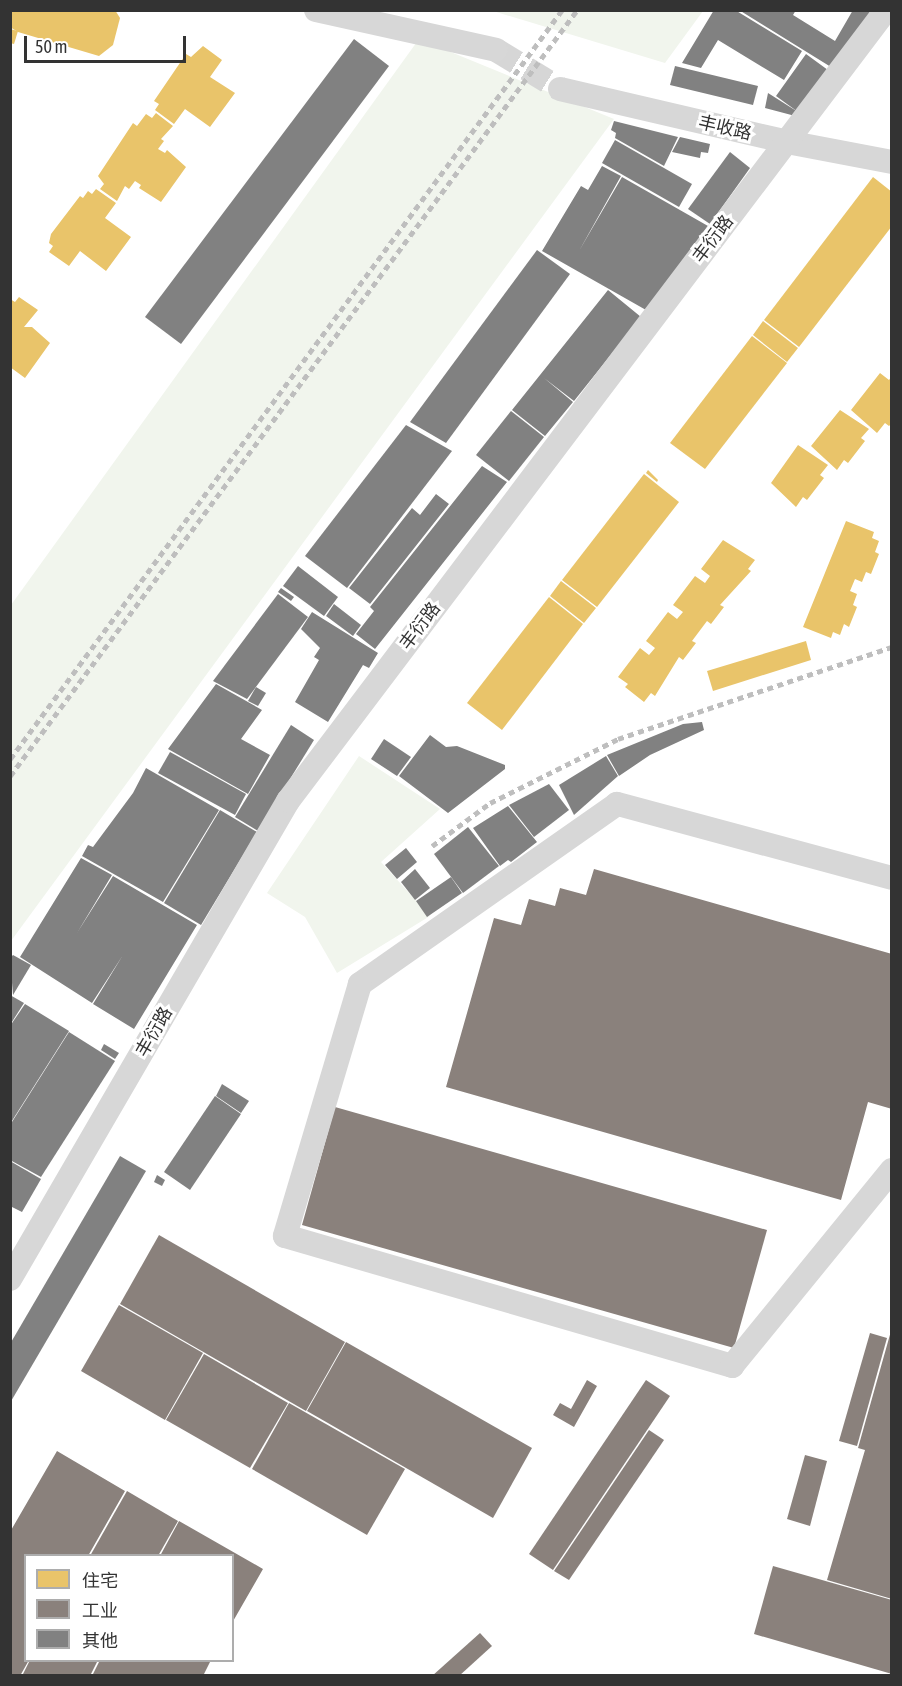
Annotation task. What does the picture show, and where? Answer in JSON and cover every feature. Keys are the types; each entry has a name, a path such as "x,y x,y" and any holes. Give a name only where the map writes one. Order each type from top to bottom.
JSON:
{"street":[{"path":"316,10 496,50"},
{"name":"丰衍路","path":"10,1280 288,801 886,10"},
{"name":"丰收路","path":"560,89 787,142 891,162"},
{"path":"891,879 617,804 360,984 285,1236 732,1366 891,1170"}],"shaded area":[{"path":"493,11 703,11 665,63"},
{"path":"419,39 614,119 11,941 11,605"},
{"path":"359,756 440,809 381,862 430,916 337,973 305,917 267,893"}],"building: 住宅":[{"path":"12,10 115,10 120,18 113,45 99,56 18,32 10,27"},
{"path":"10,29 18,31 14,44 10,43"},
{"path":"203,46 222,60 210,77 235,93 210,127 185,109 174,124 155,110 159,104 154,101 186,54 191,57"},
{"path":"156,113 173,126 161,139 164,141 158,149 165,153 167,150 186,167 161,202 139,188 141,185 135,181 129,189 125,186 117,201 100,189 104,184 98,176 133,123 137,126 146,114 152,118"},
{"path":"873,177 892,192 892,226 799,347 764,320"},
{"path":"96,189 116,203 105,218 131,237 106,271 80,251 69,266 49,252 53,246 49,243 51,234 80,196 83,198 88,191 92,194"},
{"path":"19,297 38,310 24,327 32,327 50,343 25,378 10,367 10,299 15,302"},
{"path":"763,321 798,348 787,362 753,335"},
{"path":"752,336 787,363 705,469 670,443"},
{"path":"880,373 889,380 892,376 892,423 889,426 885,423 877,433 851,410"},
{"path":"840,410 869,429 861,438 865,441 848,463 844,460 837,470 811,446"},
{"path":"798,445 828,465 820,475 824,478 807,500 803,497 796,507 771,483"},
{"path":"648,470 658,480 657,482 646,473"},
{"path":"644,474 679,502 597,607 562,580"},
{"path":"846,521 874,532 872,538 879,541 875,552 879,554 871,574 866,572 862,582 855,579 850,591 857,594 853,605 857,607 849,627 844,624 840,635 833,632 831,638 803,627"},
{"path":"723,540 755,560 748,569 751,571 720,605 724,607 711,624 707,621 692,641 696,643 683,660 679,657 655,696 651,693 644,702 625,687 628,684 618,677 640,648 649,655 655,648 646,641 668,612 677,619 683,612 673,605 695,576 705,583 710,576 701,569"},
{"path":"561,581 596,608 584,623 550,596"},
{"path":"549,597 583,624 502,730 467,703"},
{"path":"806,641 811,660 713,691 707,671"}],"building: 工业":[{"path":"594,869 892,954 892,1109 868,1102 841,1200 446,1087 494,918 521,925 529,899 555,906 560,888 586,895"},
{"path":"335,1107 767,1230 734,1348 302,1225"},
{"path":"159,1235 345,1342 306,1411 120,1304"},
{"path":"119,1305 203,1353 165,1420 81,1371"},
{"path":"891,1331 892,1599 827,1580 865,1450 858,1448"},
{"path":"870,1333 887,1338 857,1446 839,1441"},
{"path":"346,1342 532,1448 493,1518 307,1411"},
{"path":"204,1354 288,1403 250,1468 166,1420"},
{"path":"587,1380 597,1386 574,1427 553,1415 560,1403 571,1409"},
{"path":"646,1380 670,1396 553,1570 529,1554"},
{"path":"289,1403 405,1469 367,1535 252,1469"},
{"path":"649,1430 664,1440 569,1580 554,1571"},
{"path":"57,1451 125,1491 89,1554 24,1554 24,1662 28,1662 20,1676 10,1676 10,1532"},
{"path":"805,1455 827,1461 810,1526 787,1519"},
{"path":"127,1491 178,1521 159,1554 91,1554"},
{"path":"179,1521 263,1569 234,1620 234,1554 161,1554"},
{"path":"773,1566 892,1600 892,1674 754,1634"},
{"path":"480,1633 492,1646 459,1676 432,1676"},
{"path":"29,1662 97,1662 90,1676 22,1676"},
{"path":"99,1662 210,1662 203,1676 92,1676"}],"building: 其他":[{"path":"714,10 735,10 802,51 784,80 718,40 701,68 682,63"},
{"path":"739,10 796,10 793,15 835,41 853,10 871,10 839,72"},
{"path":"354,39 389,66 181,344 145,317"},
{"path":"806,54 832,73 799,117 765,108 768,93 798,112 776,96"},
{"path":"675,66 758,86 753,105 670,85"},
{"path":"614,121 678,137 664,166 615,138 616,133 611,130"},
{"path":"680,137 710,144 708,153 701,152 700,158 672,152"},
{"path":"615,140 692,184 679,207 602,163"},
{"path":"730,152 750,168 710,224 688,209"},
{"path":"602,166 621,176 579,251 622,177 708,226 646,310 542,251 581,186 588,190"},
{"path":"537,250 570,274 446,443 410,422"},
{"path":"608,290 641,317 574,401 544,378 573,402 545,436 512,410"},
{"path":"511,411 544,437 509,481 476,455"},
{"path":"406,425 452,451 347,588 305,556"},
{"path":"482,466 507,482 375,649 356,634 374,611 370,607"},
{"path":"436,494 449,504 370,604 349,588 412,508 420,515"},
{"path":"298,566 338,597 324,616 283,586"},
{"path":"281,588 294,597 291,601 278,592"},
{"path":"278,594 308,617 247,699 213,681"},
{"path":"334,604 361,625 353,636 326,616"},
{"path":"312,612 378,653 369,668 363,665 328,722 295,702 319,660 314,657 320,648 301,629"},
{"path":"216,684 262,710 241,739 270,755 248,794 168,749"},
{"path":"256,687 266,693 258,706 248,701"},
{"path":"702,722 704,730 650,755 619,776 607,755 683,724"},
{"path":"291,725 314,740 258,831 235,817"},
{"path":"430,735 446,747 457,746 505,765 505,769 448,813 399,776"},
{"path":"384,739 411,757 397,776 371,759"},
{"path":"170,752 246,794 235,815 158,773"},
{"path":"606,756 618,776 574,815 559,785"},
{"path":"146,768 219,810 163,902 82,856 88,845 93,847 133,793"},
{"path":"549,784 569,810 534,837 509,805"},
{"path":"508,806 537,842 511,862 508,860 500,866 473,828"},
{"path":"220,810 257,832 201,925 164,903"},
{"path":"468,827 499,866 463,893 434,854"},
{"path":"406,848 417,862 397,879 385,865"},
{"path":"81,858 112,875 77,933 113,876 197,925 134,1029 93,1004 123,955 92,1003 20,957"},
{"path":"415,869 430,888 415,900 401,882"},
{"path":"451,877 462,893 427,917 416,901"},
{"path":"13,955 31,965 13,995 10,958"},
{"path":"10,995 24,1003 10,1025"},
{"path":"25,1004 69,1031 10,1124 10,1026"},
{"path":"69,1032 115,1061 41,1177 10,1160 10,1125"},
{"path":"104,1044 119,1053 115,1059 101,1050"},
{"path":"222,1084 249,1101 241,1113 216,1096"},
{"path":"215,1096 241,1114 190,1190 164,1172"},
{"path":"120,1156 146,1171 10,1403 10,1344"},
{"path":"10,1161 41,1179 22,1212 10,1206"},
{"path":"157,1175 165,1180 162,1186 154,1182"}],"tunnel":[{"path":"496,50 560,89"}],"railway":[{"path":"10,759 562,10"},
{"path":"10,776 577,10"},
{"path":"432,846 490,803 618,739 892,647"}]}
